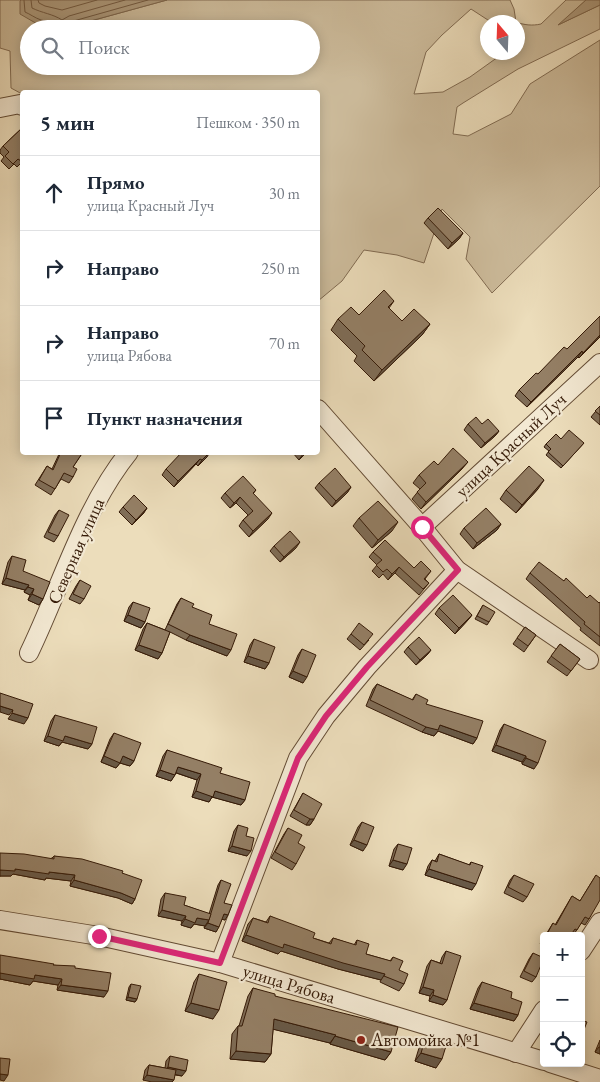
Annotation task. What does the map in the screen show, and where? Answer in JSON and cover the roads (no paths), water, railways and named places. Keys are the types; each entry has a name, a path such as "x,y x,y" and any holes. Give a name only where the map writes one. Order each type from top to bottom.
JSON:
{"street":[{"path":"0,108 20,104"},
{"name":"улица Красный Луч","path":"422,527 600,363"},
{"path":"320,412 458,570 589,660"},
{"name":"Северная улица","path":"29,653 47,617 80,536 114,471 127,455"},
{"path":"220,963 298,758 326,716 367,667 458,570"},
{"name":"улица Рябова","path":"0,920 99,936 220,963 540,1060"},
{"path":"585,946 600,922"},
{"path":"516,1053 540,1016"},
{"path":"562,1067 600,1079"}],"water":[{"path":"167,0 94,20 30,20 20,14 20,1"},
{"path":"586,0 600,0 600,5 558,25"}],"place":[{"name":"Автомойка №1","path":"361,1040"}]}
